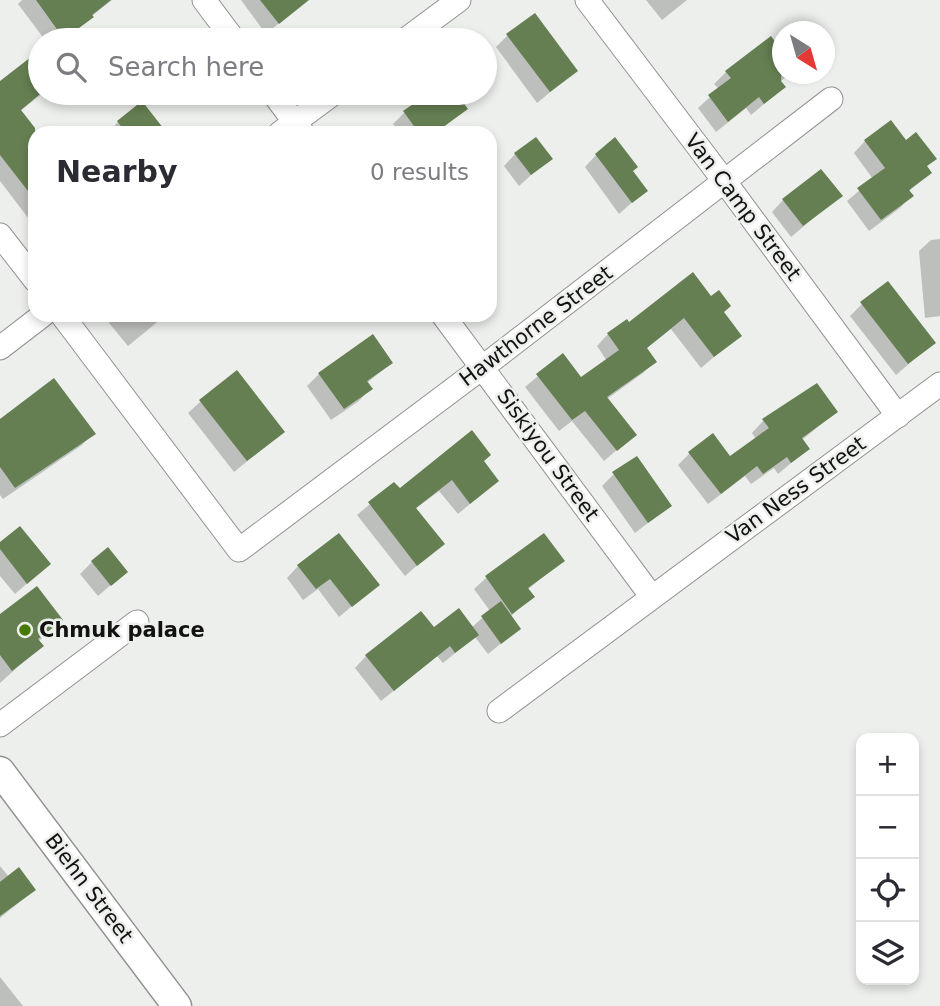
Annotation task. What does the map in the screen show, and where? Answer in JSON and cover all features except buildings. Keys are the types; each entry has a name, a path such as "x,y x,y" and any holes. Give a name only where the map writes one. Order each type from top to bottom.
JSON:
{"street":[{"path":"204,0 225,28"},
{"path":"421,28 459,0"},
{"name":"Van Camp Street","path":"587,0 898,416"},
{"name":"Hawthorne Street","path":"67,322 239,550 483,367 831,99"},
{"path":"279,105 290,126"},
{"path":"296,126 320,105"},
{"path":"0,235 28,271"},
{"path":"0,348 34,322"},
{"name":"Siskiyou Street","path":"448,322 652,597"},
{"name":"Van Ness Street","path":"499,711 940,384"},
{"path":"0,725 137,622"},
{"name":"Biehn Street","path":"0,771 171,1004"}],"place":[{"name":"Chmuk palace","path":"25,630"}]}
